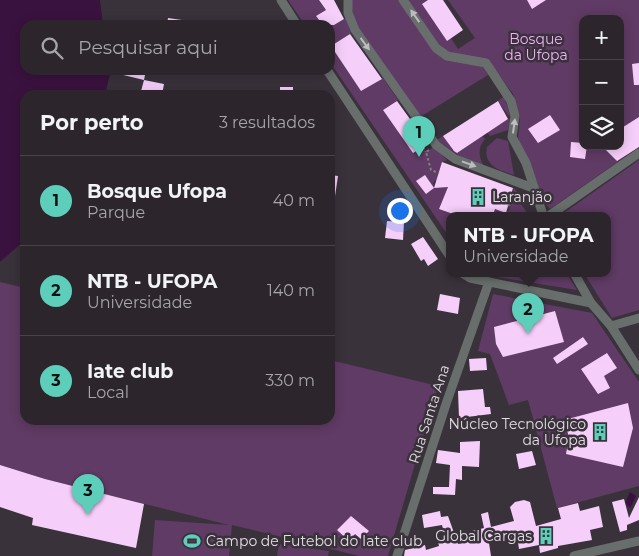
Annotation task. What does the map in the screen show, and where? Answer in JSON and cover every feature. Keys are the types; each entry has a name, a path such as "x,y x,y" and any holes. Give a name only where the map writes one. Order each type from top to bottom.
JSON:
{"street":[{"path":"281,0 294,20"},
{"path":"348,0 348,13 355,30 436,145 455,159 533,188"},
{"path":"403,0 436,48 447,56 486,63 511,101 515,116 512,137 526,163 542,212"},
{"path":"330,75 446,250"},
{"path":"554,212 639,153"},
{"path":"466,277 590,303"},
{"path":"576,277 590,303 611,326 639,370"},
{"name":"Rua Santa Ana","path":"397,556 456,374 489,282"},
{"path":"611,326 639,318"},
{"path":"574,556 639,541"}],"path":[{"path":"423,147 426,152"},
{"path":"508,206 512,201 526,197 531,206"}],"green space":[{"path":"288,0 322,0 320,2 326,10 316,16 319,20 302,20"},
{"path":"351,0 401,0 434,49 483,65 488,75 420,117 358,28 353,17"},
{"name":"Bosque da Ufopa","path":"407,0 431,0 431,8 458,49 475,38 448,0 639,0 639,147 550,209 526,177 518,137 520,117 513,94 488,60 448,53 438,45"},
{"path":"346,18 351,34 335,44 335,24"},
{"path":"335,52 361,91 383,78 398,100 383,110 413,153 423,147 426,152 434,147 447,160 442,162 437,179 433,183 435,187 451,180 439,209 448,212 446,233 335,69"},
{"path":"503,97 507,104 510,117 498,101"},
{"path":"510,118 508,130 490,136 487,132"},
{"path":"443,136 457,153 482,136 485,139 480,153 484,167 462,158 437,140"},
{"path":"497,138 508,141 514,175 494,167 488,159 487,147"},
{"path":"639,160 639,310 612,318 586,277 611,277 611,212 565,212"},
{"path":"514,188 525,200 520,203 527,212 505,212 509,210"},
{"path":"496,207 505,212 494,212"},
{"path":"496,277 569,277 577,290"},
{"path":"0,282 20,287 20,425 335,425 335,361 438,386 388,556 359,556 232,525 229,556 152,556 155,520 229,525 45,479 0,465"},
{"path":"493,294 592,313 639,382 639,486 557,508 528,400 509,405 490,354 478,351"},
{"path":"279,544 329,551 328,556 277,556"}],"shaded area":[{"path":"0,0 100,0 102,20 20,20 20,75 110,75 106,90 20,90 20,244 0,262"},
{"path":"630,492 636,496 630,508 625,503"}],"building":[{"path":"319,0 334,0 344,19 335,24 335,20 319,20 316,16 326,10"},
{"path":"428,0 443,0 463,30 447,41 422,4"},
{"path":"527,0 546,0 532,9"},
{"path":"350,34 382,79 361,91 335,52 335,43"},
{"path":"639,63 639,85 634,85 632,64"},
{"path":"123,75 145,75 144,80"},
{"path":"144,80 164,84 163,90 141,90"},
{"path":"280,87 293,87 293,90 280,90"},
{"path":"397,101 428,144 413,153 383,110"},
{"path":"498,101 508,119 457,153 454,151 443,136"},
{"path":"550,115 560,130 538,143 528,129"},
{"path":"639,117 639,147 617,161 606,150 624,150 624,126"},
{"path":"571,142 579,143 579,150 586,150 585,159 570,157"},
{"name":"Laranjão","path":"442,162 513,188 506,212 495,209 494,212 448,212 439,209 448,187 434,188"},
{"path":"425,175 434,188 426,194 416,181"},
{"path":"335,176 338,176 335,196"},
{"path":"387,221 404,222 403,240 385,238"},
{"path":"423,237 438,259 428,266 424,259 421,261 411,244"},
{"path":"440,294 460,298 458,314 437,310"},
{"path":"555,311 564,342 503,357 496,344 494,327"},
{"path":"583,337 588,344 557,364 553,358"},
{"path":"607,353 617,368 604,376 610,388 598,394 581,369"},
{"path":"486,358 487,370 470,371 469,359"},
{"path":"483,389 485,407 490,407 491,414 459,418 458,391"},
{"name":"Núcleo Tecnológico da Ufopa","path":"628,403 633,428 623,467 566,454 569,437 564,420"},
{"path":"480,441 479,467 462,466 462,480 456,479 455,495 433,494 433,487 449,487 450,465 436,463 438,450 460,453 460,442"},
{"path":"532,451 536,465 519,469 516,454"},
{"path":"0,465 45,479 144,504 136,548 32,525 33,518 0,507"},
{"path":"639,497 639,520 627,525 627,530 620,532 612,502 624,499 629,518"},
{"path":"524,500 530,502 536,526 561,519 558,508 578,503 580,511 599,506 603,527 590,530 592,540 558,546 558,548 540,553 539,545 519,549 517,536 489,543 491,556 404,556 405,550 425,545 426,550 439,546 438,541 445,539 442,525 424,528 422,515 440,511 441,517 448,516 458,544 474,540 472,531 484,528 481,514 488,512 491,527 514,521 510,507 515,502"},
{"path":"351,516 369,531 361,539 355,534 349,541 337,530"}],"place":[{"name":"Bosque Ufopa","path":"419,157"},
{"name":"Laranjão","path":"478,197"},
{"name":"NTB - UFOPA","path":"528,334"},
{"name":"Núcleo Tecnológico da Ufopa","path":"600,432"},
{"name":"Iate club","path":"88,515"},
{"name":"Global Cargas","path":"546,536"},
{"name":"Campo de Futebol do Iate club","path":"192,541"}]}
